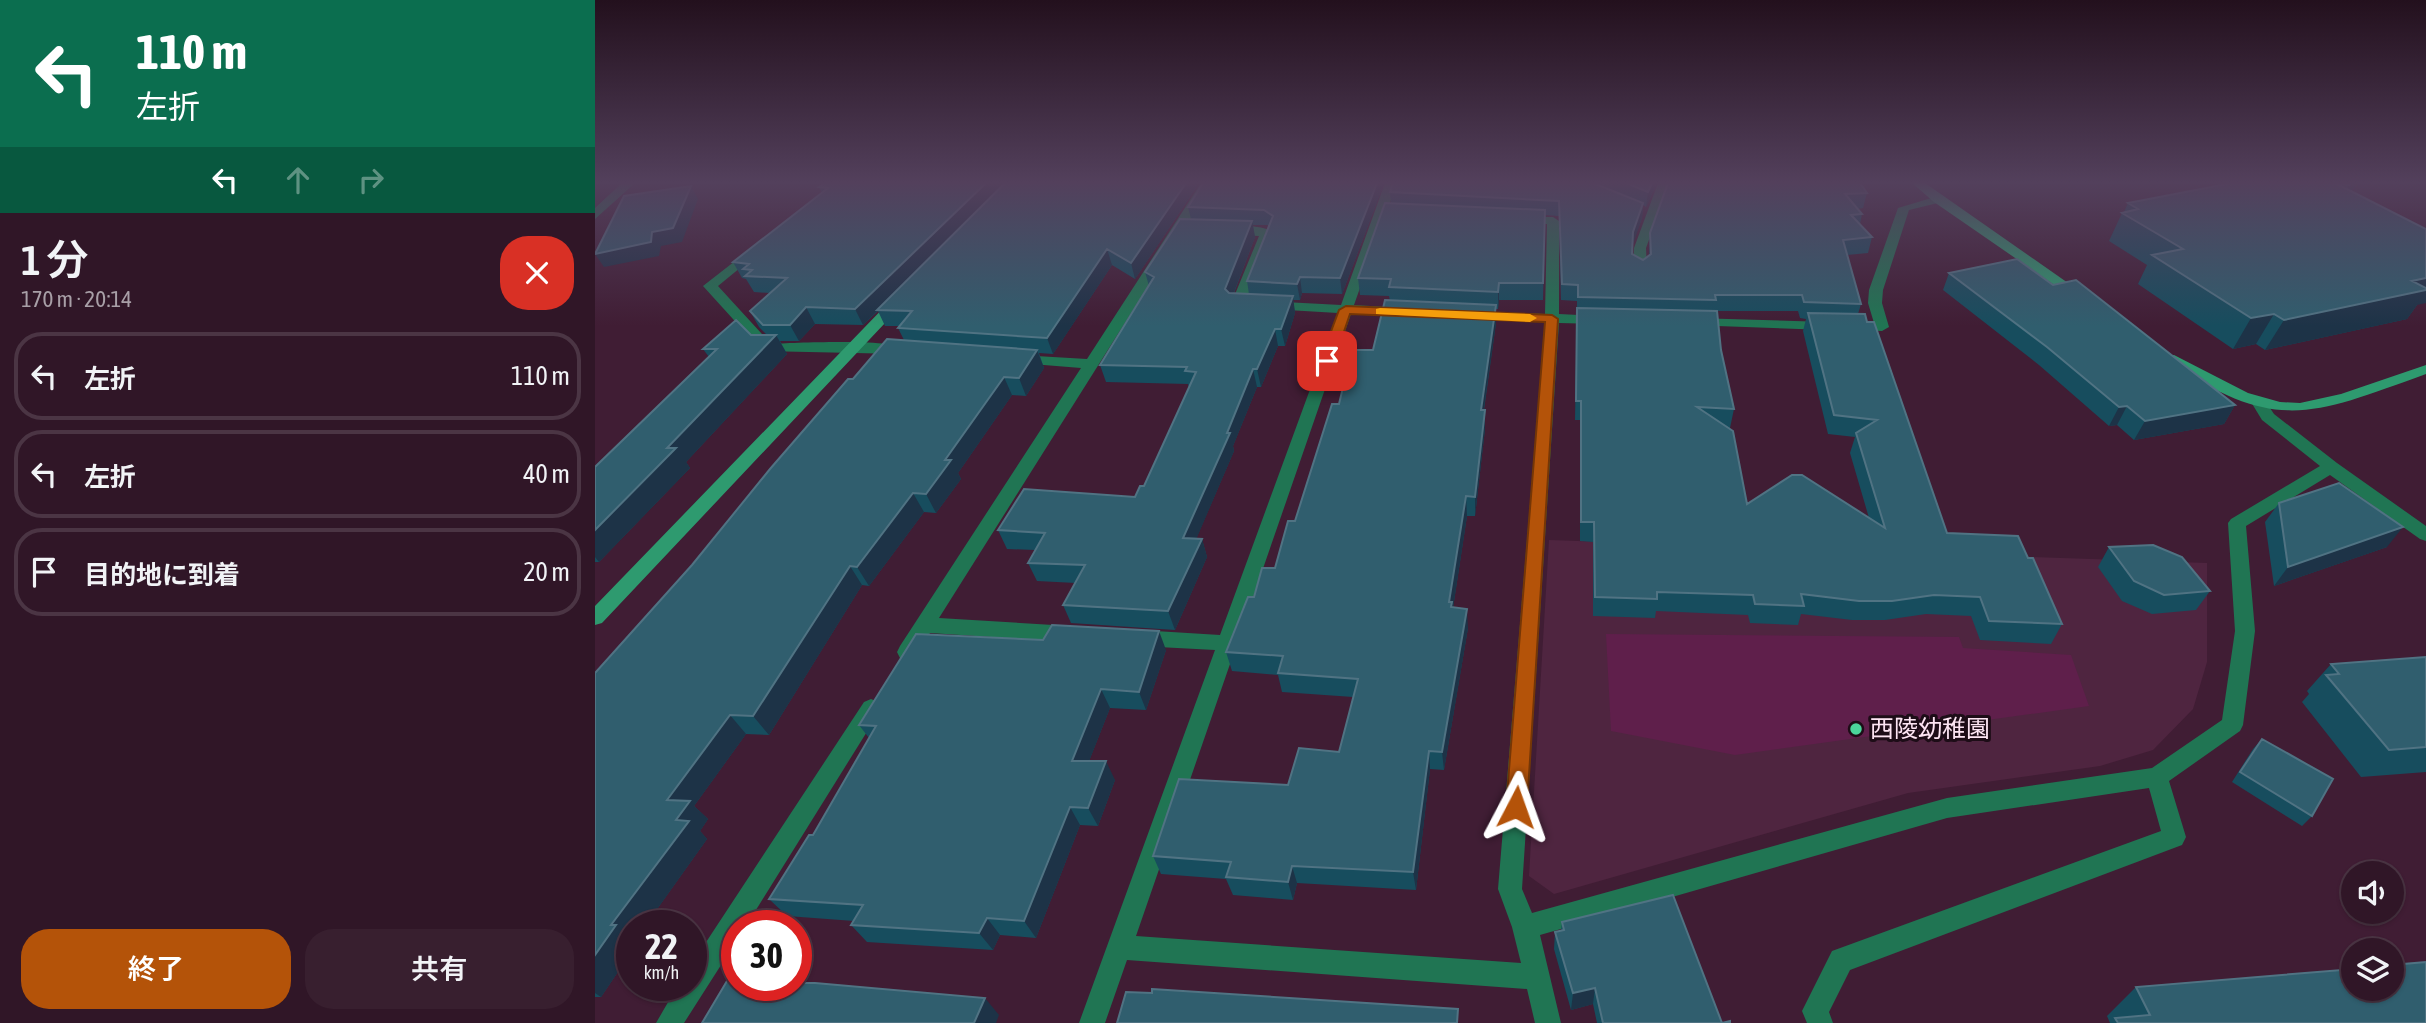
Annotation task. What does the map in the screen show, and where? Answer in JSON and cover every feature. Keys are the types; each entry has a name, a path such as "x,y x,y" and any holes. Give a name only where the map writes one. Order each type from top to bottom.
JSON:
{"street":[{"path":"894,672 1091,364 1182,231"},
{"path":"1235,231 1267,232 1238,304 1414,313"},
{"path":"1091,1023 1346,310 1379,231"},
{"path":"1548,1023 1525,927 1510,889 1552,319 1553,231"},
{"path":"1640,270 1642,231"},
{"path":"1676,322 1882,327 1875,299 1880,277 1900,231"},
{"path":"1984,231 2089,302"},
{"path":"764,243 710,286 767,348 853,347 919,352"},
{"path":"595,618 910,289"},
{"path":"1456,315 1607,320"},
{"path":"2158,349 2205,380 2259,402 2288,407 2317,405 2426,369"},
{"path":"998,358 1091,364"},
{"path":"2259,402 2268,416 2330,467 2426,535"},
{"path":"1525,927 1947,808 2157,777 2232,726 2245,631 2237,523 2330,467"},
{"path":"924,625 1089,635"},
{"path":"1117,636 1227,643"},
{"path":"670,1023 879,695"},
{"path":"1820,1023 1815,1011 1841,960 2174,837 2157,777"},
{"path":"1119,947 1537,977"}],"shaded area":[{"name":"西陵幼稚園","path":"1549,540 2207,563 2207,662 2193,709 2153,750 2100,766 1908,793 1554,894 1529,876"},
{"path":"1606,634 1959,637 1963,648 2071,655 2089,706 1735,755 1611,731"}],"building":[{"path":"607,231 659,231 652,232 651,242 595,254"},
{"path":"773,231 936,231 855,309 806,307 790,325 763,325 750,311 787,278 745,276 752,270 743,269 749,264 733,262"},
{"path":"957,231 1153,231 1131,263 1107,249 1047,338 898,328 912,311 877,310"},
{"path":"1172,231 1248,231 1225,289 1229,293 1293,296 1281,329 1275,329 1257,369 1253,369 1227,433 1230,433 1183,538 1202,539 1168,611 1063,605 1085,565 1028,563 1045,533 998,530 1024,489 1135,497 1140,486 1144,486 1196,372 1185,371 1187,367 1100,365 1154,277 1145,272"},
{"path":"1267,231 1358,231 1340,278 1300,277 1297,284 1247,281"},
{"path":"1375,231 1544,231 1543,283 1499,283 1498,292 1389,287 1391,279 1358,278"},
{"path":"1560,231 1633,231 1632,254 1643,260 1651,254 1651,231 1866,231 1872,237 1843,240 1861,304 1804,302 1802,295 1715,295 1716,300 1578,297 1578,285 1562,284"},
{"path":"2152,231 2426,231 2426,278 2412,281 2426,290 2284,320 2274,314 2251,318 2152,255 2183,249"},
{"path":"2017,259 2053,285 2076,280 2235,405 2145,421 2127,406 2119,407 2047,347 1949,273"},
{"path":"1385,300 1496,305 1481,410 1485,410 1475,497 1466,496 1449,602 1452,602 1451,607 1467,609 1442,752 1429,751 1413,872 1292,866 1288,882 1226,877 1231,862 1153,856 1179,779 1288,785 1299,748 1339,752 1358,679 1278,673 1283,656 1226,652 1248,597 1254,597 1262,568 1275,568 1288,521 1295,521 1332,404 1339,404 1352,350 1373,350"},
{"path":"1577,308 1717,311 1721,350 1734,409 1697,407 1733,431 1747,504 1792,475 1802,475 1885,528 1856,433 1877,420 1834,415 1808,313 1865,314 1867,322 1874,322 1947,533 2018,536 2028,558 2033,558 2062,624 1989,621 1980,597 1934,595 1892,601 1859,601 1801,594 1804,606 1755,604 1753,595 1657,592 1657,599 1595,597 1594,522 1581,522 1581,401 1576,401"},
{"path":"736,320 751,335 776,335 667,448 676,448 595,530 595,467 717,349 703,349"},
{"path":"887,339 1037,350 1019,378 1004,377 945,460 951,460 926,494 913,493 857,567 850,566 753,716 730,715 667,800 690,801 676,820 689,821 622,910 616,910 616,918 611,925 616,925 595,955 595,673 692,565 848,379 853,379"},
{"path":"2339,483 2403,527 2288,567 2279,503"},
{"path":"2153,545 2182,557 2210,591 2164,595 2134,581 2109,547"},
{"path":"1052,625 1159,631 1139,692 1101,689 1072,761 1106,761 1088,808 1070,807 1024,921 987,918 979,933 851,925 863,905 769,899 809,835 813,835 876,726 859,725 916,634 1043,640"},
{"path":"2426,657 2426,747 2389,750 2326,675 2339,674 2331,664"},
{"path":"2262,739 2333,779 2312,816 2240,772"},
{"path":"1673,895 1722,1023 1603,1023 1595,988 1573,993 1555,932 1564,930 1562,922"},
{"path":"2426,962 2426,1023 2118,1023 2115,1018 2150,1015 2136,987 2341,970 2341,1001 2404,1001 2404,964"},
{"path":"812,983 985,998 974,1023 702,1023 721,991 721,1001 812,1001"},
{"path":"1152,989 1458,1009 1457,1023 1117,1023 1126,992 1152,993"}],"slow traffic":[{"path":"1380,311 1530,318"}],"place":[{"name":"西陵幼稚園","path":"1856,729"}],"route":[{"path":"1327,361 1346,310 1552,319 1516,807"}]}
